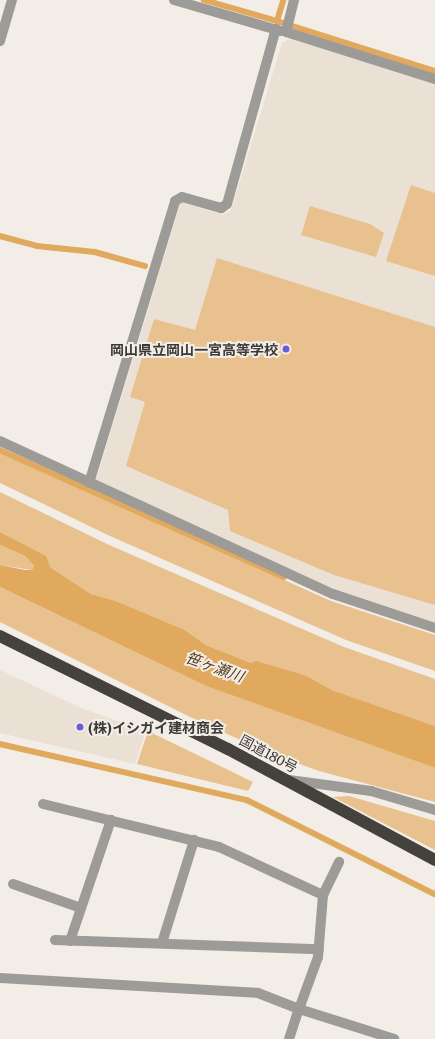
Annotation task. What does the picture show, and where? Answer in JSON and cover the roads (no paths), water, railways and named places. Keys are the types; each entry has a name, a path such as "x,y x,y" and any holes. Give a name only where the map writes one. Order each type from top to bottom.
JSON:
{"highway":[{"name":"国道180号","path":"0,636 287,780 435,860"}],"street":[{"path":"0,41 12,0"},
{"path":"174,0 284,28 435,79"},
{"path":"89,483 174,201 182,197 221,208 227,204 294,0"},
{"path":"0,441 334,594 435,628"},
{"path":"287,780 371,791 435,810"},
{"path":"43,804 219,847 323,895"},
{"path":"70,940 111,820"},
{"path":"162,943 194,840"},
{"path":"289,1039 319,949 323,895 339,862"},
{"path":"13,884 81,908"},
{"path":"55,940 319,949"},
{"path":"0,978 258,992 299,1009 394,1039"}],"water":[{"name":"笹ヶ瀬川","path":"0,532 46,556 50,567 91,594 116,601 185,630 206,645 251,663 256,661 307,676 332,690 435,726 435,768 206,686 0,587 0,565 25,570 32,570 34,566 25,556 0,545"}],"waterway":[{"path":"204,0 277,21 283,1"},
{"path":"277,21 435,71"},
{"path":"0,236 37,246 95,252 145,266"},
{"path":"0,450 284,577"},
{"path":"0,744 247,800 435,894"}],"place":[{"name":"岡山県立岡山一宮高等学校","path":"286,349"},
{"name":"(株)イシガイ建材商会","path":"80,727"}]}
